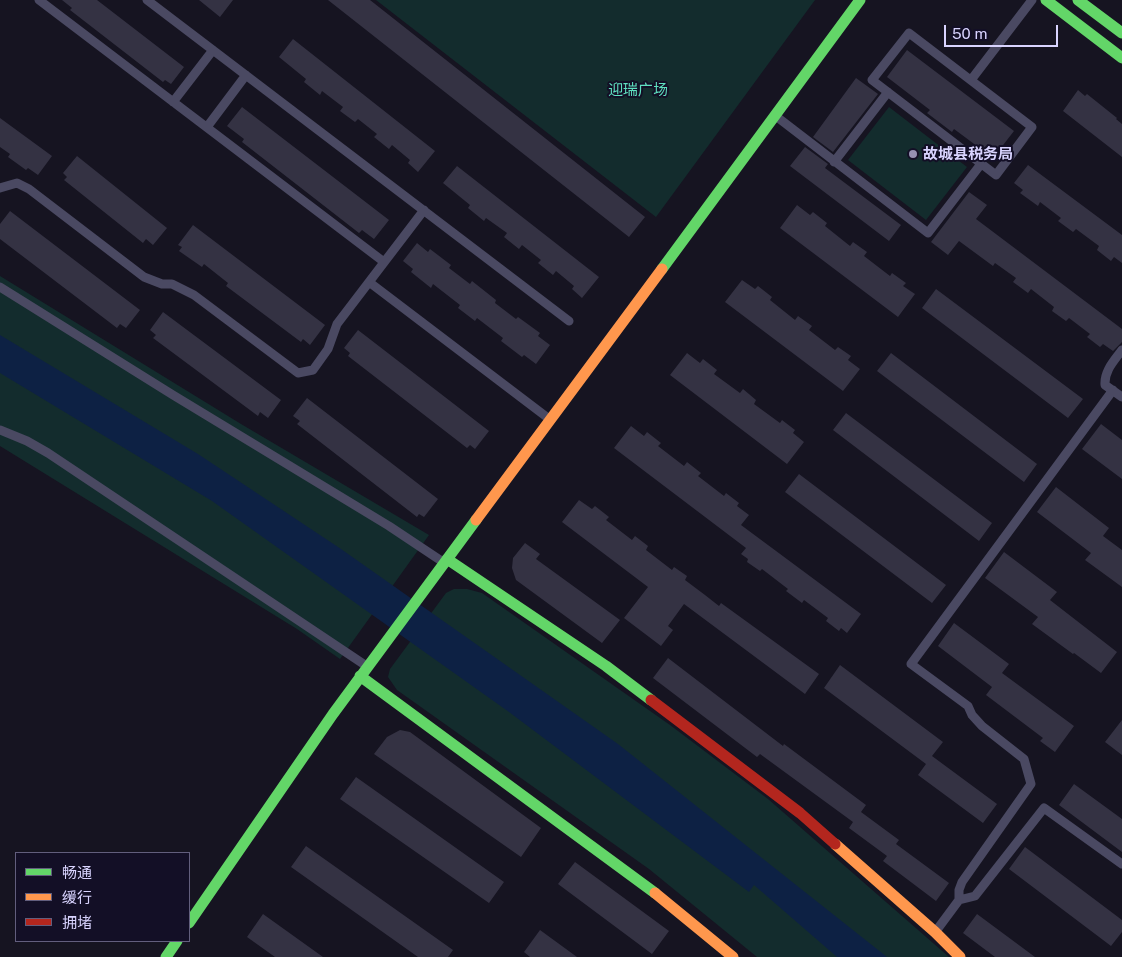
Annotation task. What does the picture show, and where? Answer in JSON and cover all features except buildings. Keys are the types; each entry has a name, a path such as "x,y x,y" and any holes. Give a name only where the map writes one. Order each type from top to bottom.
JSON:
{"street":[{"path":"190,922 360,676 860,0"},
{"path":"1046,0 1122,58"},
{"path":"1078,0 1122,33"},
{"path":"446,561 606,666 800,813 935,932 960,957"},
{"path":"360,676 642,882 733,957"},
{"path":"166,957 176,942"}],"lane":[{"path":"39,0 384,262"},
{"path":"147,0 569,320"},
{"path":"971,80 1032,0"},
{"path":"909,33 971,80 1032,127 996,175 872,80 909,33"},
{"path":"174,102 213,50"},
{"path":"207,127 246,75"},
{"path":"834,162 888,92"},
{"path":"774,116 928,233 981,164"},
{"path":"0,188 17,183 29,189 144,277 162,284 172,284 194,295 298,373 313,370 328,349 337,324 424,210"},
{"path":"369,282 550,420"},
{"path":"0,287 172,396 446,561"},
{"path":"1122,350 1104,378 1105,385 1122,397"},
{"path":"935,932 959,900 959,890 962,882 1031,784 1024,759 982,726 972,716 968,706 911,664 1113,390"},
{"path":"0,430 27,441 48,453 368,667"},
{"path":"959,900 975,896 1044,808 1122,864"}],"green space":[{"name":"迎瑞广场","path":"376,0 815,0 656,217"},
{"path":"889,107 967,167 926,220 848,160"},
{"path":"0,276 241,424 429,535 340,659 297,629 0,446"},
{"path":"454,589 467,589 482,593 670,725 768,799 949,957 757,957 649,869 397,690 388,677 390,669 446,593"}],"water":[{"path":"0,335 198,454 341,549 618,744 887,957 837,957 754,885 749,892 509,712 212,501 0,373"}],"traffic: fast":[{"path":"662,269 860,0"},
{"path":"1046,0 1122,58"},
{"path":"1078,0 1122,33"},
{"path":"190,922 333,714 476,520"},
{"path":"447,559 606,666 651,700"},
{"path":"360,676 655,893"},
{"path":"166,957 176,942"}],"traffic: slow":[{"path":"476,520 662,269"},
{"path":"835,844 935,932 960,957"},
{"path":"655,893 733,957"}],"traffic: jam":[{"path":"651,700 800,813 835,844"}],"place":[{"name":"故城县税务局","path":"913,154"}]}
